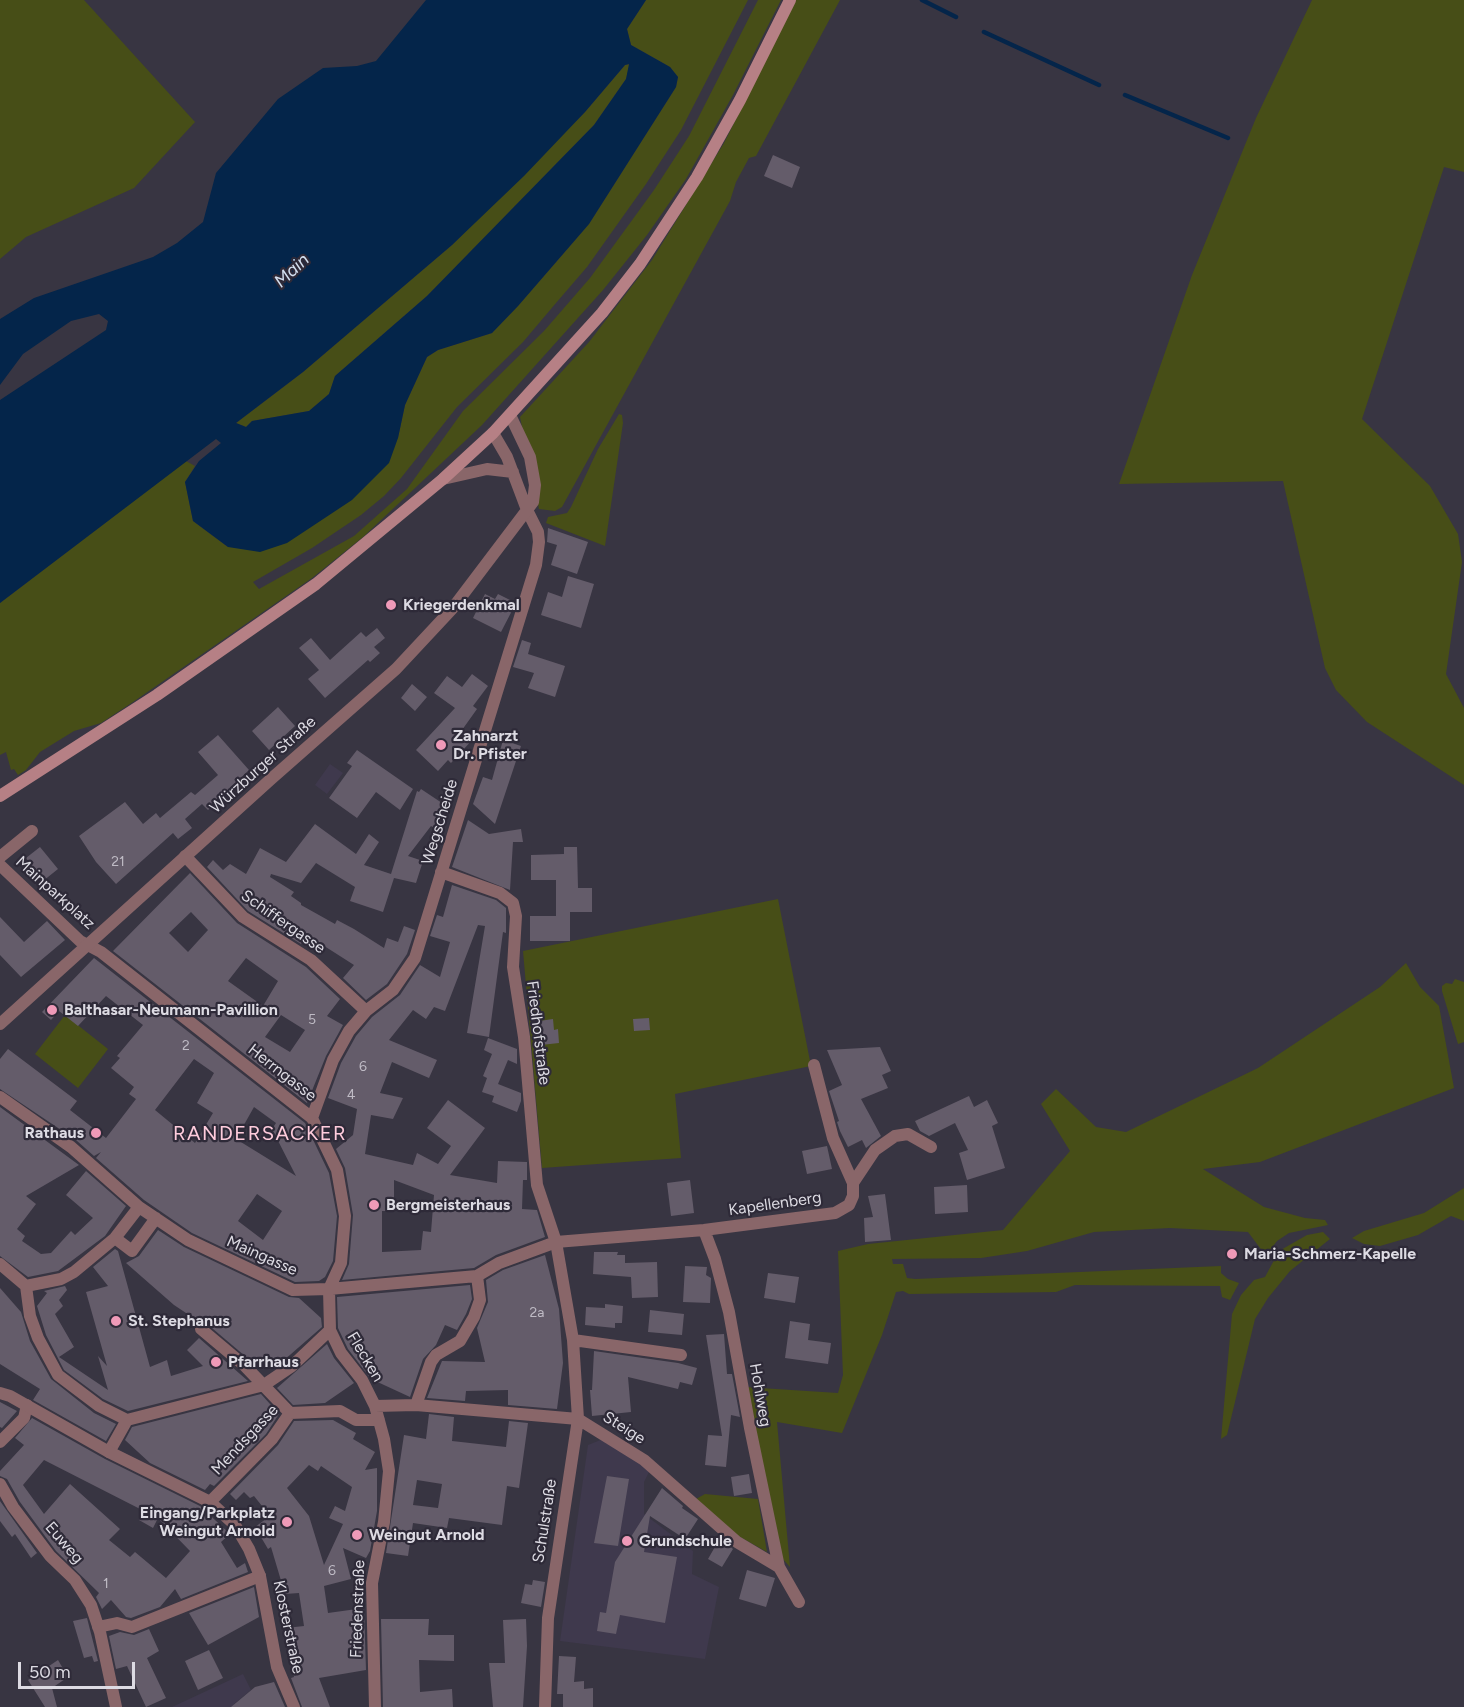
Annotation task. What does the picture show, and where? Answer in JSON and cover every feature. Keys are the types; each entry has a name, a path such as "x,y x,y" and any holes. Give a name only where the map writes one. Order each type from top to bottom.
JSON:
{"main road":[{"path":"0,796 157,695 316,584 442,479 493,433 602,313 640,264 697,177 740,100 790,0"}],"street":[{"name":"Würzburger Straße","path":"0,1024 396,669 425,640 485,568 533,502 534,473 526,445 510,415"},
{"path":"493,433 513,472 527,510"},
{"path":"442,479 487,469 513,472"},
{"name":"Wegscheide","path":"312,1118 333,1060 348,1031 366,1011 393,990 415,958 536,565 540,542 538,532 527,510"},
{"name":"Mainparkplatz","path":"0,857 32,831"},
{"name":"Schiffergasse","path":"185,856 243,917 311,960 366,1011"},
{"name":"Mainparkplatz","path":"0,865 88,945"},
{"name":"Friedhofstraße","path":"441,872 500,894 513,903 516,916 513,967 524,1036 537,1185 556,1242"},
{"name":"Herrngasse","path":"88,945 101,952 312,1118 330,1151 343,1194 345,1237 341,1263 328,1289"},
{"path":"814,1065 832,1138 853,1183"},
{"name":"Maingasse","path":"0,1097 71,1147 139,1207 211,1252 293,1290 477,1276 499,1263 556,1242"},
{"name":"Kapellenberg","path":"556,1242 704,1230 835,1213 849,1205 853,1196 853,1183 875,1150 895,1136 908,1134 931,1148"},
{"path":"26,1286 61,1280 74,1272 115,1238 139,1207"},
{"path":"115,1238 132,1251 156,1218"},
{"name":"Hohlweg","path":"704,1230 715,1259 729,1312 754,1449 779,1567"},
{"name":"Schulstraße","path":"545,1707 548,1618 578,1419 573,1340 556,1242"},
{"path":"0,1264 26,1286 30,1316 38,1338 58,1375 99,1407 127,1420 262,1385 292,1366 330,1330"},
{"path":"416,1405 431,1362 436,1355 460,1341 474,1317 480,1300 477,1276"},
{"name":"Flecken","path":"328,1289 330,1330 341,1353 362,1380 375,1406"},
{"path":"201,1329 245,1366 290,1413"},
{"path":"573,1340 681,1354"},
{"name":"Klosterstraße","path":"0,1393 109,1452 210,1502 235,1525 249,1549 260,1576 277,1667 294,1707"},
{"name":"Steige","path":"375,1406 416,1405 578,1419 644,1460 719,1529 779,1567 799,1602"},
{"path":"0,1442 24,1418 27,1406"},
{"name":"Friedenstraße","path":"375,1406 389,1471 384,1522 372,1583 375,1707"},
{"name":"Mendsgasse","path":"210,1502 272,1438 290,1413 340,1411 356,1420 379,1420"},
{"path":"109,1452 127,1420"},
{"name":"Euweg","path":"0,1484 13,1507 50,1556 75,1580 91,1605 116,1707"},
{"path":"98,1627 117,1623 132,1627 260,1576"}],"shaded area":[{"path":"330,764 343,773 327,794 315,785"},
{"name":"Grundschule","path":"603,1439 650,1470 644,1482 644,1514 693,1551 692,1574 719,1587 705,1659 560,1641 588,1445"},
{"path":"243,1674 251,1690 234,1704 235,1707 172,1707"}],"green space":[{"path":"0,0 84,0 195,122 134,188 26,237 0,259"},
{"path":"646,0 748,0 681,130 646,184 587,267 523,342 457,407 384,496 361,515 312,548 253,582 259,589 354,536 407,489 463,411 544,331 590,278 654,190 689,136 758,0 781,0 733,95 686,179 647,235 603,290 482,425 363,537 312,578 133,702 101,723 74,731 40,752 26,770 18,775 14,769 11,770 6,752 0,755 0,603 186,461 195,466 185,482 193,521 228,547 398,438 405,405 427,357 438,350 492,333 518,306 589,224 676,87 678,77 670,67 631,45 627,29"},
{"path":"796,0 840,0 756,156 749,158 736,182 730,201 562,507 555,511 539,509 520,417 589,342 652,260 724,143"},
{"path":"1312,0 1464,0 1464,172 1444,167 1362,419 1430,486 1458,534 1462,562 1446,674 1464,708 1464,785 1367,722 1336,690 1325,668 1283,481 1119,484 1192,275 1256,118"},
{"path":"630,64 626,79 594,125 427,296 335,376 329,394 309,411 252,421 246,427 236,423 303,372 452,245 585,112 625,65"},
{"path":"619,414 622,415 623,423 605,546 546,523 548,517 567,513 598,449"},
{"path":"778,899 811,1066 675,1094 681,1158 542,1168 523,951"},
{"path":"1406,963 1420,987 1439,1006 1454,1088 1260,1162 1203,1169 1264,1207 1305,1218 1325,1220 1328,1225 1289,1233 1277,1241 1267,1254 1248,1232 1170,1228 1094,1232 1027,1251 981,1258 892,1259 893,1264 903,1264 907,1278 915,1279 1221,1266 1221,1273 1228,1279 1239,1283 1230,1300 1222,1297 1220,1286 1075,1285 1056,1292 909,1294 903,1291 896,1292 882,1335 842,1433 777,1422 790,1567 782,1558 745,1387 838,1393 843,1375 838,1251 868,1244 1003,1230 1070,1151 1041,1104 1056,1089 1096,1127 1126,1132 1258,1068 1380,987"},
{"path":"1455,979 1464,982 1464,1042 1458,1044 1442,991 1442,986 1446,983 1452,984"},
{"path":"65,1015 108,1049 78,1088 35,1054"},
{"path":"1464,1188 1464,1221 1451,1216 1418,1235 1380,1246 1364,1244 1352,1238 1364,1231 1424,1213"},
{"path":"1323,1232 1330,1239 1290,1271 1268,1298 1255,1319 1227,1435 1221,1439 1232,1314 1241,1295 1254,1280 1265,1277 1279,1251 1307,1235"},
{"path":"705,1494 758,1499 767,1552 726,1529 696,1499"}],"water":[{"name":"Main","path":"426,0 646,0 627,29 631,45 670,67 678,77 676,87 589,224 518,306 492,333 438,350 427,357 405,405 398,438 389,463 352,500 287,543 260,552 228,547 193,521 185,482 199,461 221,443 216,439 0,603 0,400 106,330 108,321 99,314 71,321 23,354 0,385 0,319 34,298 153,257 177,243 203,222 216,173 278,99 323,68 357,66 376,61","holes":["629,64 626,79 594,125 427,296 335,376 329,394 309,411 252,421 246,427 236,423 303,372 452,245 524,176 585,112 625,65"]}],"building":[{"path":"773,155 800,167 792,188 764,176"},
{"path":"548,528 588,542 577,574 551,565 557,545 547,542"},
{"path":"568,576 594,584 581,628 541,615 548,592 562,597"},
{"path":"485,594 495,599 498,594 516,603 501,632 473,618"},
{"path":"377,628 385,638 374,647 380,653 370,662 368,660 325,698 308,679 319,670 299,648 311,638 330,660 361,632 366,637"},
{"path":"522,640 531,643 528,654 565,666 555,697 528,688 534,673 513,667"},
{"path":"472,674 488,686 473,706 477,709 462,730 475,736 451,763 448,760 438,771 416,750 455,708 434,693 447,676 462,687"},
{"path":"412,684 427,697 415,711 401,698"},
{"path":"278,707 295,726 269,750 252,731"},
{"path":"218,735 249,770 208,810 202,804 185,819 192,828 178,839 173,833 116,884 96,862 79,836 125,802 143,824 156,813 160,818 191,792 195,795 218,775 198,752"},
{"path":"503,740 521,746 495,824 473,804 483,777 492,780"},
{"path":"357,750 413,789 400,810 376,792 357,818 329,798 352,766 347,763"},
{"path":"421,789 448,807 434,828 431,826 408,856 423,861 416,883 394,878 383,912 350,901 355,887 316,863 301,883 271,874 270,877 294,892 291,896 301,905 335,924 337,920 384,948 387,938 398,942 404,926 415,930 407,954 387,984 366,1000 343,978 354,965 307,935 301,944 248,911 207,867 213,860 223,870 230,864 246,874 260,848 286,862 315,824 356,854 369,834 379,842 364,865 391,874 417,791"},
{"path":"468,820 489,834 521,829 523,842 513,842 510,890 452,867"},
{"path":"40,847 58,869 43,881 26,858"},
{"path":"564,847 577,847 578,888 592,888 592,912 570,912 570,941 530,941 530,916 556,916 556,880 531,880 531,855 564,854"},
{"path":"190,873 237,923 306,967 340,999 327,1016 343,1025 326,1056 307,1103 113,951","holes":["191,912 208,930 188,952 169,933","246,958 278,981 263,1006 228,981","281,1015 305,1030 290,1052 265,1037"]},
{"path":"452,885 496,900 506,908 506,933 503,932 489,1037 467,1033 485,926 478,925 445,1011 434,1007 426,1019 413,1010 389,1040 437,1060 429,1078 392,1062 380,1093 403,1098 393,1119 371,1115 365,1154 413,1165 417,1153 438,1164 451,1146 427,1128 448,1100 485,1128 450,1175 497,1183 498,1161 527,1162 527,1180 523,1180 522,1209 537,1210 545,1237 496,1255 474,1268 342,1280 349,1264 353,1215 345,1168 336,1149 353,1135 357,1109 328,1098 341,1063 356,1036 372,1017 400,995 420,965 440,977 450,942 430,936 437,915 443,917","holes":["394,1180 434,1195 431,1232 423,1231 421,1250 382,1252 382,1211 394,1211"]},
{"path":"0,917 24,942 47,921 65,940 21,977 0,955"},
{"path":"94,958 305,1123 329,1173 337,1216 333,1261 325,1277 319,1281 295,1282 192,1233 144,1200 96,1158 101,1152 94,1156 76,1140 0,1089 0,1059 8,1049 77,1101 70,1110 106,1138 136,1099 129,1094 134,1087 111,1068 120,1058 117,1056 143,1025 106,996 78,1026 59,1011 51,1020 42,1012","holes":["194,1059 214,1073 197,1103 213,1113 195,1143 155,1110","254,1107 276,1123 272,1129 296,1176 236,1139","257,1194 282,1211 263,1240 238,1221"]},
{"path":"649,1018 650,1030 634,1031 633,1019"},
{"path":"553,1019 554,1030 558,1029 559,1043 541,1045 539,1021"},
{"path":"488,1038 517,1049 517,1064 508,1060 498,1084 521,1093 517,1112 492,1102 494,1096 482,1092 487,1078 483,1076 492,1054 484,1050"},
{"path":"880,1047 891,1071 882,1075 888,1088 861,1099 881,1136 866,1148 862,1140 848,1147 840,1131 829,1091 842,1085 827,1050"},
{"path":"969,1096 974,1107 987,1100 998,1123 992,1126 1005,1168 967,1180 959,1153 968,1150 955,1123 929,1136 920,1131 915,1121"},
{"path":"0,1107 79,1165 26,1196 36,1204 17,1229 25,1236 22,1241 41,1254 51,1253 71,1231 75,1235 93,1218 66,1195 86,1171 126,1206 105,1236 58,1271 28,1277 0,1256"},
{"path":"827,1146 832,1169 807,1174 802,1151"},
{"path":"690,1180 694,1213 671,1216 667,1183"},
{"path":"967,1185 968,1212 935,1214 934,1187"},
{"path":"885,1194 891,1240 865,1242 864,1218 873,1217 868,1196"},
{"path":"158,1230 184,1247 289,1297 299,1298 321,1318 322,1327 275,1368 267,1358 258,1367 206,1323 198,1321 174,1305 126,1263 139,1256"},
{"path":"115,1249 118,1251 150,1367 167,1360 171,1376 203,1366 187,1350 199,1338 248,1381 128,1411 103,1399 64,1370 46,1335 37,1306 47,1293 44,1291 65,1286 67,1290 59,1300 63,1306 55,1314 74,1347 59,1357 108,1390 98,1356 107,1366 86,1292 108,1286 93,1267"},
{"path":"594,1252 618,1252 617,1255 625,1255 625,1263 657,1262 658,1297 632,1298 631,1277 593,1274"},
{"path":"545,1255 559,1309 563,1363 557,1409 508,1405 508,1390 466,1391 465,1401 427,1398 442,1361 485,1362 477,1328 488,1302 486,1280 503,1270"},
{"path":"685,1266 707,1267 706,1275 711,1278 710,1303 683,1302"},
{"path":"768,1273 799,1277 795,1303 764,1298"},
{"path":"470,1285 472,1299 466,1314 457,1330 445,1325 436,1345 423,1359 410,1397 371,1379 348,1349 338,1328 337,1297"},
{"path":"0,1288 21,1312 30,1341 51,1379 94,1413 116,1424 106,1441 33,1400 40,1389 0,1364"},
{"path":"605,1304 623,1306 622,1323 615,1323 615,1328 585,1325 586,1307 605,1308"},
{"path":"650,1310 684,1314 682,1335 648,1332"},
{"path":"790,1321 810,1324 808,1340 831,1343 828,1364 785,1358"},
{"path":"724,1334 727,1374 732,1374 740,1417 731,1415 726,1467 705,1465 708,1435 722,1436 706,1335"},
{"path":"327,1344 334,1358 354,1383 325,1403 293,1405 277,1388"},
{"path":"594,1351 678,1363 697,1368 692,1385 680,1382 678,1389 628,1377 631,1412 592,1416 590,1390 592,1390"},
{"path":"261,1394 279,1414 266,1434 214,1486 210,1484 205,1490 150,1463 125,1440 132,1427"},
{"path":"0,1402 17,1411 2,1428 0,1427"},
{"path":"429,1414 454,1417 452,1441 506,1447 509,1421 528,1423 519,1488 507,1486 502,1525 449,1518 447,1528 413,1523 408,1556 386,1553 404,1435 426,1439","holes":["417,1480 442,1484 438,1508 413,1505"]},
{"path":"32,1418 105,1459 200,1506 230,1534 221,1542 237,1568 245,1563 248,1572 181,1599 175,1589 160,1607 131,1618 126,1617 111,1600 102,1609 96,1597 99,1593 56,1551 20,1502 7,1479 0,1476 0,1471 24,1445 15,1438","holes":["44,1460 144,1511 139,1520 153,1528 158,1518 190,1551 166,1578 135,1552 130,1557 109,1540 120,1529 70,1484 44,1514 23,1485"]},
{"path":"333,1420 356,1433 353,1439 375,1452 365,1470 377,1468 377,1511 370,1551 366,1558 343,1548 351,1579 324,1586 328,1613 364,1608 366,1670 319,1678 330,1707 302,1707 291,1678 294,1677 286,1628 304,1626 299,1593 285,1594 271,1547 268,1549 255,1527 270,1516 254,1496 250,1498 244,1492 236,1500 230,1494 278,1445 294,1421","holes":["309,1465 318,1471 321,1466 352,1487 345,1511 335,1506 329,1518 343,1524 324,1565 309,1516 287,1488"]},
{"path":"749,1474 752,1493 734,1496 731,1477"},
{"path":"607,1476 629,1479 618,1546 594,1543"},
{"path":"662,1488 683,1506 682,1508 698,1519 685,1539 650,1516 644,1552 677,1557 665,1623 620,1615 616,1634 597,1631 600,1612 606,1613 615,1562"},
{"path":"0,1501 37,1553 31,1558 15,1534 12,1537 0,1521"},
{"path":"720,1538 733,1549 722,1567 708,1559"},
{"path":"747,1570 775,1578 766,1607 739,1599"},
{"path":"533,1580 545,1582 541,1607 521,1603 525,1584 532,1585"},
{"path":"254,1587 259,1617 208,1645 189,1613"},
{"path":"87,1618 98,1661 94,1662 92,1656 84,1658 73,1621"},
{"path":"381,1619 429,1619 428,1635 454,1635 454,1661 419,1660 420,1692 452,1689 453,1707 383,1707"},
{"path":"526,1619 527,1646 523,1707 493,1707 489,1663 505,1663 503,1620"},
{"path":"149,1629 159,1651 147,1658 166,1698 146,1707 127,1666 116,1669 109,1636 120,1632 134,1635"},
{"path":"209,1650 223,1678 198,1690 185,1661"},
{"path":"559,1656 576,1657 574,1682 584,1681 584,1689 593,1688 593,1707 563,1707 563,1694 557,1694"},
{"path":"58,1660 68,1677 52,1688 57,1707 45,1707 28,1680"},
{"path":"274,1682 285,1707 231,1707 255,1687"}],"waterway":[{"path":"922,0 956,17"},
{"path":"984,32 1099,85"},
{"path":"1125,95 1228,138"}],"place":[{"name":"Kriegerdenkmal","path":"391,605"},
{"name":"Zahnarzt Dr. Pfister","path":"441,745"},
{"name":"Balthasar-Neumann-Pavillion","path":"52,1010"},
{"name":"Rathaus","path":"96,1133"},
{"name":"Bergmeisterhaus","path":"374,1205"},
{"name":"Maria-Schmerz-Kapelle","path":"1232,1254"},
{"name":"St. Stephanus","path":"116,1321"},
{"name":"Pfarrhaus","path":"216,1362"},
{"name":"Eingang/Parkplatz Weingut Arnold","path":"287,1522"},
{"name":"Weingut Arnold","path":"357,1535"},
{"name":"Grundschule","path":"627,1541"}],"district":[{"name":"RANDERSACKER","path":"260,1134"}]}
